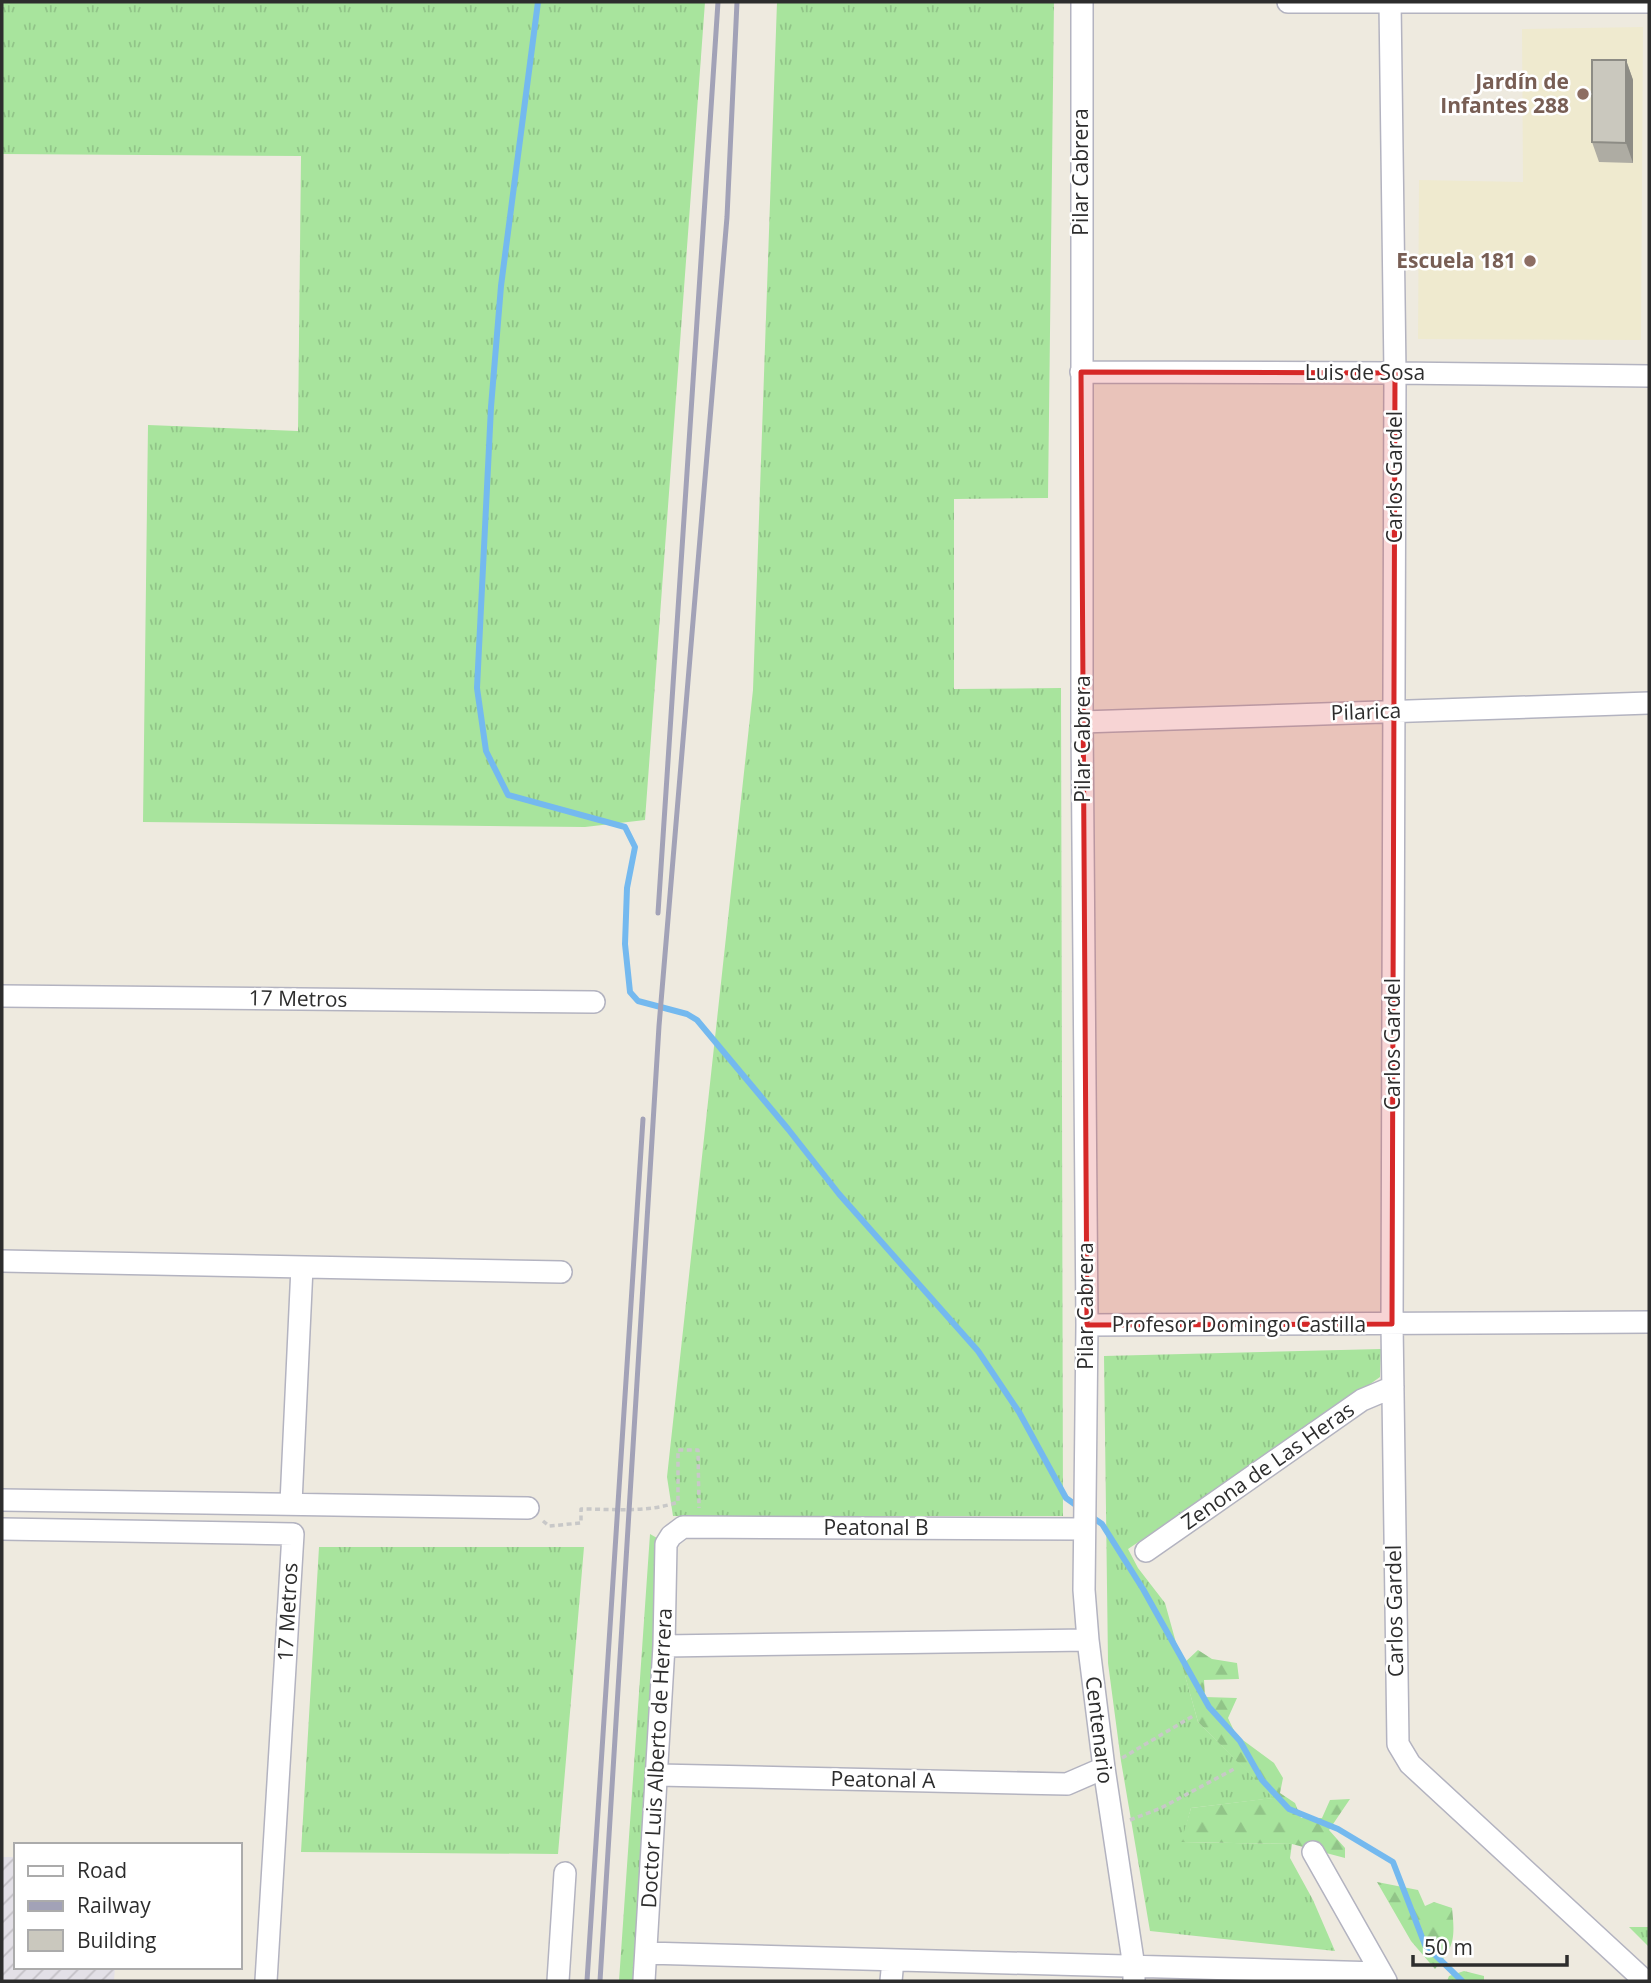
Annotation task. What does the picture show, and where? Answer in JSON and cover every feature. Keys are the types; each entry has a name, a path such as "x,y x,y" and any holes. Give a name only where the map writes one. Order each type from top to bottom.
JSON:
{"street":[{"name":"Pilar Cabrera","path":"1082,2 1082,722 1087,1325 1084,1476"},
{"path":"1288,2 1649,2"},
{"name":"Carlos Gardel","path":"1390,2 1395,373 1392,1324 1398,1744 1410,1764 1644,1981"},
{"name":"Luis de Sosa","path":"1081,372 1649,376"},
{"name":"Pilarica","path":"1082,722 1649,704"},
{"name":"17 Metros","path":"2,996 594,1002"},
{"path":"2,1261 561,1272"},
{"path":"291,1503 302,1267"},
{"name":"Profesor Domingo Castilla","path":"1087,1325 1649,1322"},
{"name":"Zenona de Las Heras","path":"1146,1551 1362,1400 1393,1387"},
{"name":"Centenario","path":"1084,1476 1088,1640 1134,1974"},
{"path":"2,1500 528,1508"},
{"name":"Peatonal B","path":"671,1536 683,1528 1084,1527"},
{"name":"17 Metros","path":"2,1529 293,1534 266,1981"},
{"name":"Doctor Luis Alberto de Herrera","path":"645,1981 658,1775 666,1544 671,1536"},
{"path":"664,1646 1088,1640"},
{"name":"Peatonal A","path":"658,1775 1066,1784 1104,1768"},
{"path":"646,1953 892,1971 1382,1978 1313,1852"},
{"path":"558,1981 565,1873"}],"path":[{"path":"528,1508 549,1527 581,1523 581,1509 661,1508 678,1502 678,1450 698,1450 699,1528"},
{"path":"1104,1768 1193,1716"},
{"path":"1112,1827 1161,1808 1234,1769"}],"highlighted area":[{"path":"1081,372 1395,373 1392,1324 1087,1325"}],"shaded area":[{"name":"Escuela 181","path":"1643,27 1641,340 1418,339 1419,180 1523,182 1522,29"},
{"path":"2,1857 14,1857 14,1969 115,1969 114,1981 2,1981"}],"green space":[{"path":"2,2 705,2 645,820 585,827 143,822 148,425 298,431 301,156 2,154"},
{"path":"777,2 1054,2 1048,498 954,499 954,689 1061,688 1063,1516 673,1516 667,1477 753,690"},
{"path":"1381,1349 1380,1377 1128,1549 1138,1568 1165,1603 1198,1722 1274,1798 1191,1808 1182,1842 1292,1844 1290,1858 1313,1900 1335,1951 1150,1931 1121,1761 1108,1663 1104,1356"},
{"path":"650,1534 657,1538 657,1560 634,1981 619,1981"},
{"path":"319,1547 584,1547 558,1854 301,1852"},
{"path":"1198,1650 1212,1659 1237,1663 1239,1679 1204,1680 1205,1697 1237,1698 1228,1718 1236,1735 1274,1763 1283,1778 1280,1793 1295,1803 1301,1818 1322,1818 1330,1800 1350,1799 1329,1830 1345,1848 1345,1858 1292,1844 1181,1842 1191,1808 1273,1798 1198,1722 1182,1665"},
{"path":"1377,1882 1418,1890 1425,1906 1434,1902 1452,1908 1452,1941 1447,1954 1435,1969 1411,1941"},
{"path":"1629,1927 1649,1927 1649,1947"},
{"path":"1464,1971 1484,1976 1484,1981 1447,1981 1449,1976"}],"building":[{"path":"1592,60 1626,60 1626,143 1592,142"}],"waterway":[{"path":"538,2 501,286 491,407 477,688 486,751 508,795 625,827 635,847 627,888 625,944 630,992 638,1001 687,1014 697,1020 839,1194 978,1351 1019,1412 1066,1498 1080,1508"},
{"path":"1089,1515 1102,1524 1143,1589 1209,1707 1240,1741 1262,1780 1289,1809 1338,1829 1393,1862 1425,1945 1462,1981"}],"railway":[{"path":"658,913 718,2"},
{"path":"600,1981 659,1026 727,217 737,2"},
{"path":"587,1981 643,1119"}],"place":[{"name":"Jardín de Infantes 288","path":"1583,94"},
{"name":"Escuela 181","path":"1530,261"}]}
